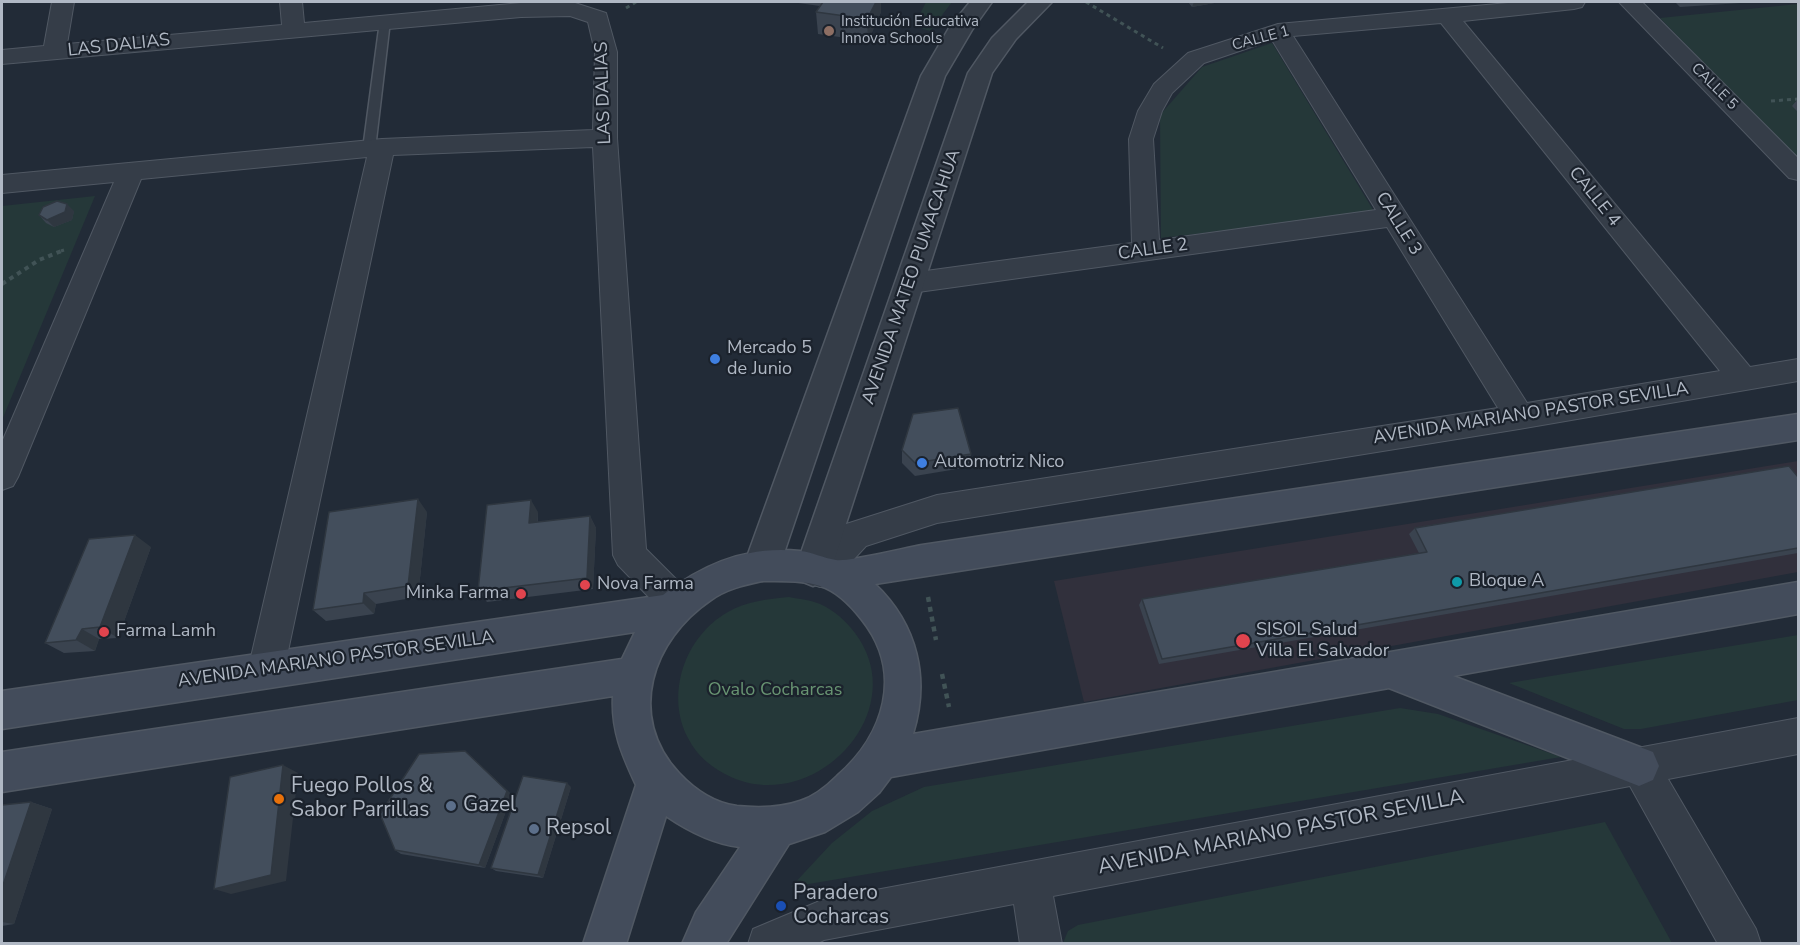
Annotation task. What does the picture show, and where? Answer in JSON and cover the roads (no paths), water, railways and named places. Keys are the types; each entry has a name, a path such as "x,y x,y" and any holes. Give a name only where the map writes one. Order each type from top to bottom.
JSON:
{"main road":[{"path":"823,572 922,560 1798,428"},
{"path":"762,565 796,565 823,572 855,588 880,614 898,645 904,682 900,721 883,759 856,790 819,814 777,827 734,826 691,811 657,783 638,750 630,713 634,675 648,640 675,607 698,588 730,573 762,565"},
{"path":"883,759 1798,598"},
{"name":"AVENIDA MARIANO PASTOR SEVILLA","path":"2,710 675,607"},
{"path":"1389,670 1639,766"},
{"path":"2,772 634,675"},
{"path":"604,944 657,783"},
{"path":"703,944 711,927 777,827"}],"street":[{"path":"54,53 63,2"},
{"path":"291,2 293,29"},
{"path":"762,565 933,76 961,28 981,2"},
{"name":"AVENIDA MATEO PUMACAHUA","path":"823,572 911,283 980,73 995,47 1016,23 1041,2"},
{"name":"CALLE 1","path":"1146,251 1141,139 1150,111 1162,89 1196,58 1278,31 1574,2"},
{"name":"CALLE 5","path":"1630,2 1798,172"},
{"name":"LAS DALIAS","path":"2,57 519,6 572,9 598,18 606,52 605,138 630,555 675,607"},
{"name":"CALLE 4","path":"1447,16 1742,378"},
{"name":"CALLE 3","path":"1278,31 1519,417"},
{"path":"2,184 375,148 605,138"},
{"path":"266,670 375,148"},
{"path":"2,477 8,447 131,172"},
{"name":"CALLE 2","path":"911,283 1394,217"},
{"name":"AVENIDA MARIANO PASTOR SEVILLA","path":"823,572 855,535 937,509 1519,417 1798,370"},
{"name":"AVENIDA MARIANO PASTOR SEVILLA","path":"768,944 822,920 1798,736"},
{"path":"1639,766 1741,944"},
{"path":"1030,880 1041,944"}],"lane":[{"path":"375,148 384,21"}],"place":[{"name":"Institución Educativa Innova Schools","path":"829,31"},
{"name":"Mercado 5 de Junio","path":"715,359"},
{"name":"Automotriz Nico","path":"922,463"},
{"name":"Bloque A","path":"1457,582"},
{"name":"Nova Farma","path":"585,585"},
{"name":"Minka Farma","path":"521,594"},
{"name":"Farma Lamh","path":"104,632"},
{"name":"SISOL Salud Villa El Salvador","path":"1243,641"},
{"name":"Fuego Pollos & Sabor Parrillas","path":"279,799"},
{"name":"Gazel","path":"451,806"},
{"name":"Repsol","path":"534,829"},
{"name":"Paradero Cocharcas","path":"781,906"}],"park label":[{"name":"Ovalo Cocharcas","path":"775,691"}]}
